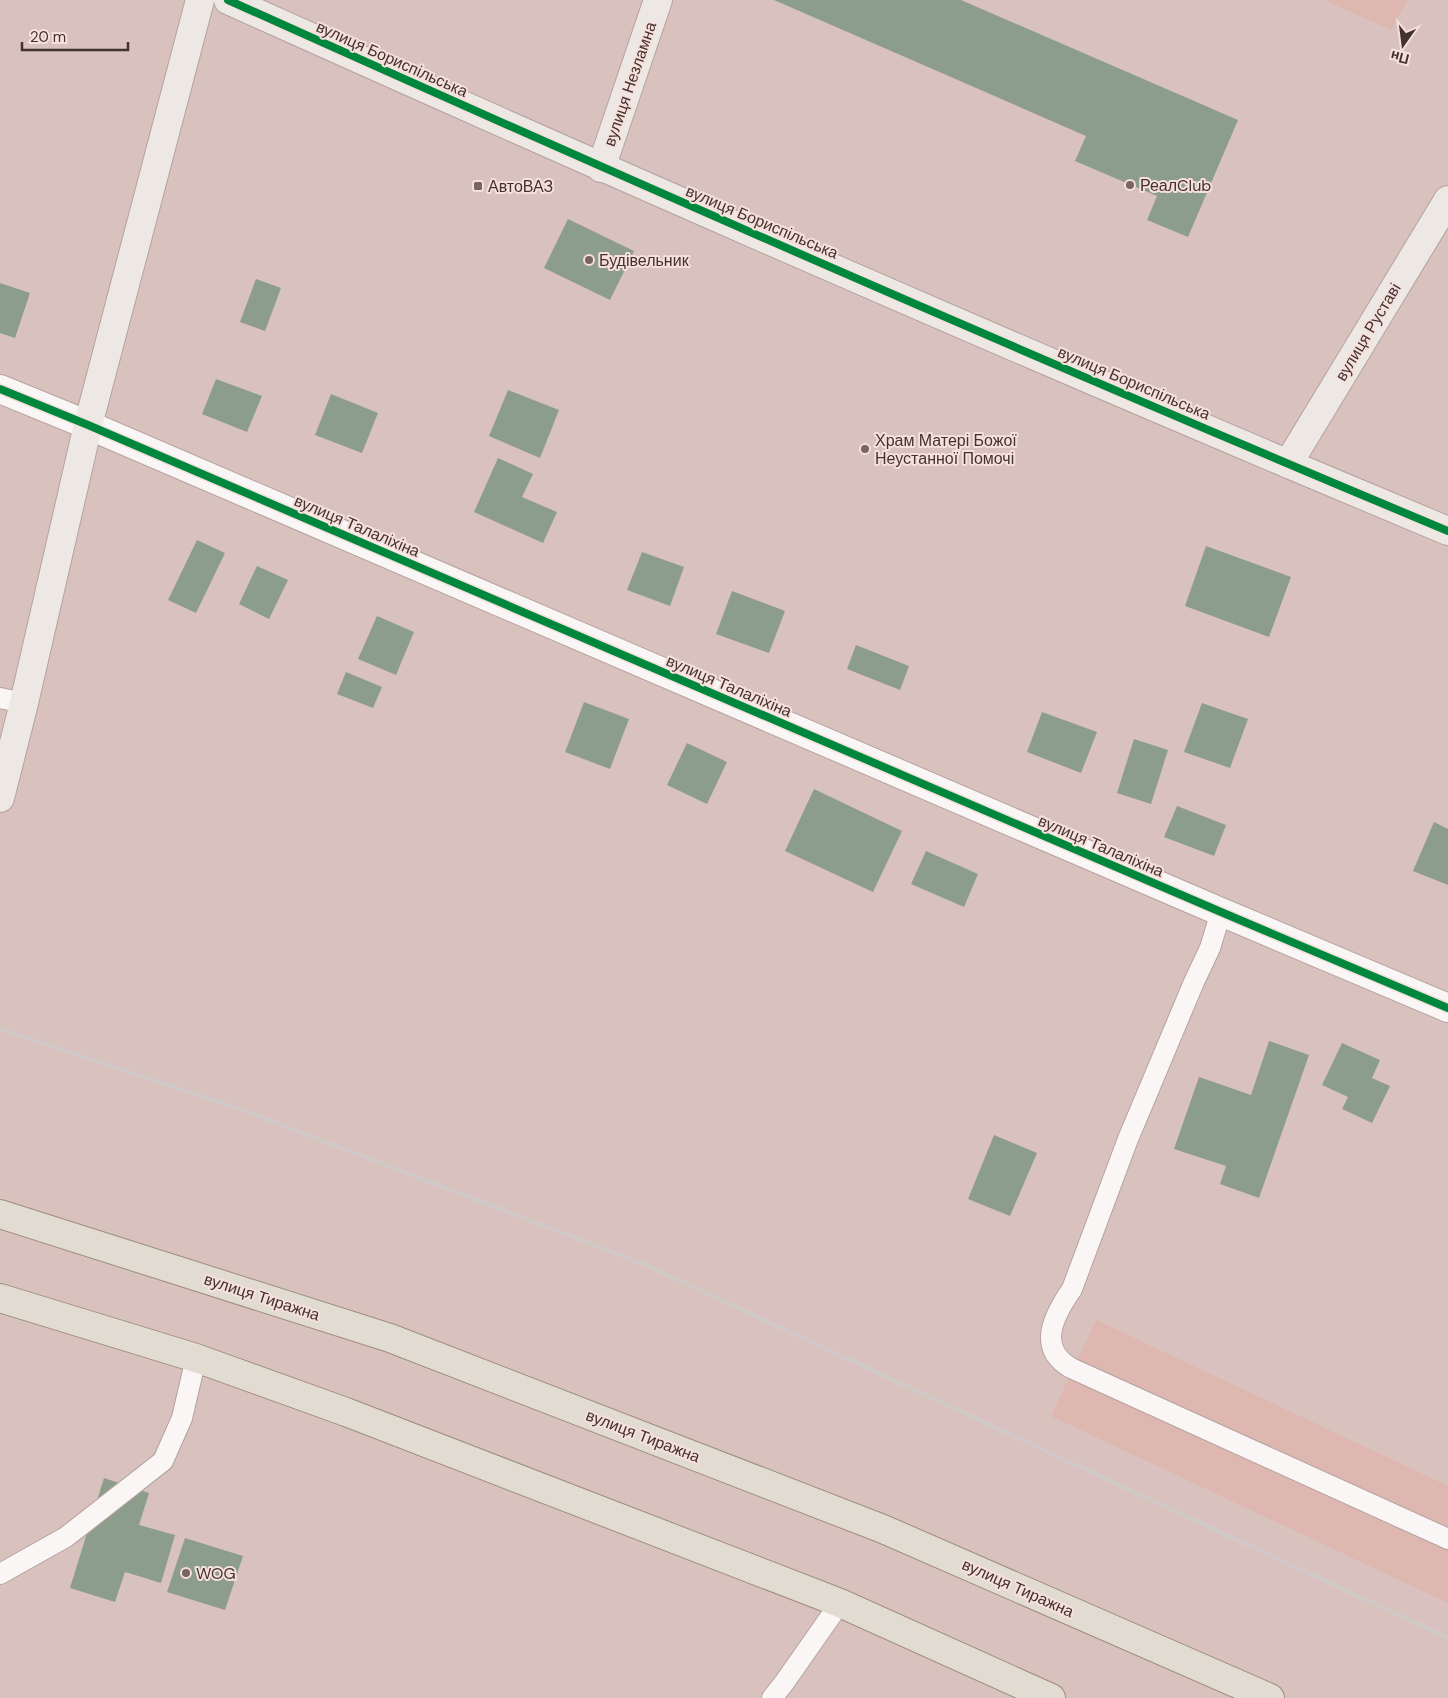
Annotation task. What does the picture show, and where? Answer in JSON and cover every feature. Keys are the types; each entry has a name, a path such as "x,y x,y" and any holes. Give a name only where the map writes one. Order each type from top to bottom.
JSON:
{"main road":[{"name":"вулиця Тиражна","path":"0,1214 390,1338 883,1529 1264,1697"},
{"path":"0,1298 196,1358 355,1415 840,1603 1051,1698"}],"street":[{"path":"0,798 12,700 88,426 200,0"},
{"name":"вулиця Бориспільська","path":"228,0 601,168 1448,531"},
{"name":"вулиця Незламна","path":"601,168 658,0"},
{"name":"вулиця Руставі","path":"1288,464 1448,200"},
{"name":"вулиця Талаліхіна","path":"0,389 1448,1008"}],"lane":[{"path":"1221,912 1210,948 1128,1139 1072,1289 1062,1304 1055,1321 1050,1342 1055,1355 1062,1363 1071,1368 1448,1539"},
{"path":"0,1574 66,1537 163,1461 182,1418 196,1358"},
{"path":"772,1698 840,1603"}],"shaded area":[{"path":"1324,0 1408,0 1391,30"},
{"path":"1096,1320 1448,1486 1448,1603 1051,1416"}],"building":[{"path":"774,0 961,0 1238,120 1188,237 1147,220 1157,196 1075,161 1086,136"},
{"name":"Будівельник","path":"568,219 634,251 610,300 544,268"},
{"path":"256,279 281,288 265,331 240,322"},
{"path":"0,283 30,293 15,338 0,333"},
{"path":"216,379 262,396 247,432 202,414"},
{"path":"508,390 559,410 540,458 489,436"},
{"path":"331,394 378,413 362,453 315,435"},
{"path":"498,458 533,474 522,497 557,512 543,543 474,512"},
{"path":"197,540 225,553 196,613 168,600"},
{"path":"1206,546 1291,577 1269,637 1185,606"},
{"path":"642,552 684,567 670,606 627,590"},
{"path":"257,566 288,580 269,619 239,604"},
{"path":"732,591 785,611 769,653 716,634"},
{"path":"377,616 414,632 396,675 358,659"},
{"path":"856,645 909,666 900,690 847,669"},
{"path":"346,672 382,687 373,708 337,694"},
{"path":"584,702 629,719 610,769 565,752"},
{"path":"1202,703 1248,719 1230,768 1184,752"},
{"path":"1042,712 1097,732 1081,773 1027,752"},
{"path":"1134,739 1168,750 1151,804 1117,793"},
{"path":"687,743 727,762 707,804 667,785"},
{"path":"814,789 902,831 873,892 785,851"},
{"path":"1177,806 1226,825 1214,856 1164,837"},
{"path":"1434,822 1448,829 1448,885 1413,871"},
{"path":"926,851 978,874 964,907 911,884"},
{"path":"1269,1041 1309,1055 1259,1198 1220,1184 1226,1166 1174,1149 1199,1077 1251,1095"},
{"path":"1342,1043 1380,1060 1372,1078 1390,1086 1372,1123 1342,1109 1348,1097 1322,1085"},
{"path":"994,1135 1037,1153 1010,1216 968,1199"},
{"path":"104,1478 149,1493 139,1525 175,1535 161,1583 125,1572 115,1602 70,1588"},
{"name":"WOG","path":"185,1538 243,1556 225,1610 167,1592"}],"railway":[{"path":"0,1029 240,1109 646,1265 1448,1638"}],"cycle path":[{"path":"228,0 836,270 1448,531"},
{"path":"0,389 1448,1008"}],"place":[{"name":"РеалClub","path":"1130,185"},
{"name":"АвтоВАЗ","path":"478,186"},
{"name":"Будівельник","path":"589,260"},
{"name":"Храм Матері Божої Неустанної Помочі","path":"865,449"},
{"name":"WOG","path":"186,1573"}]}
